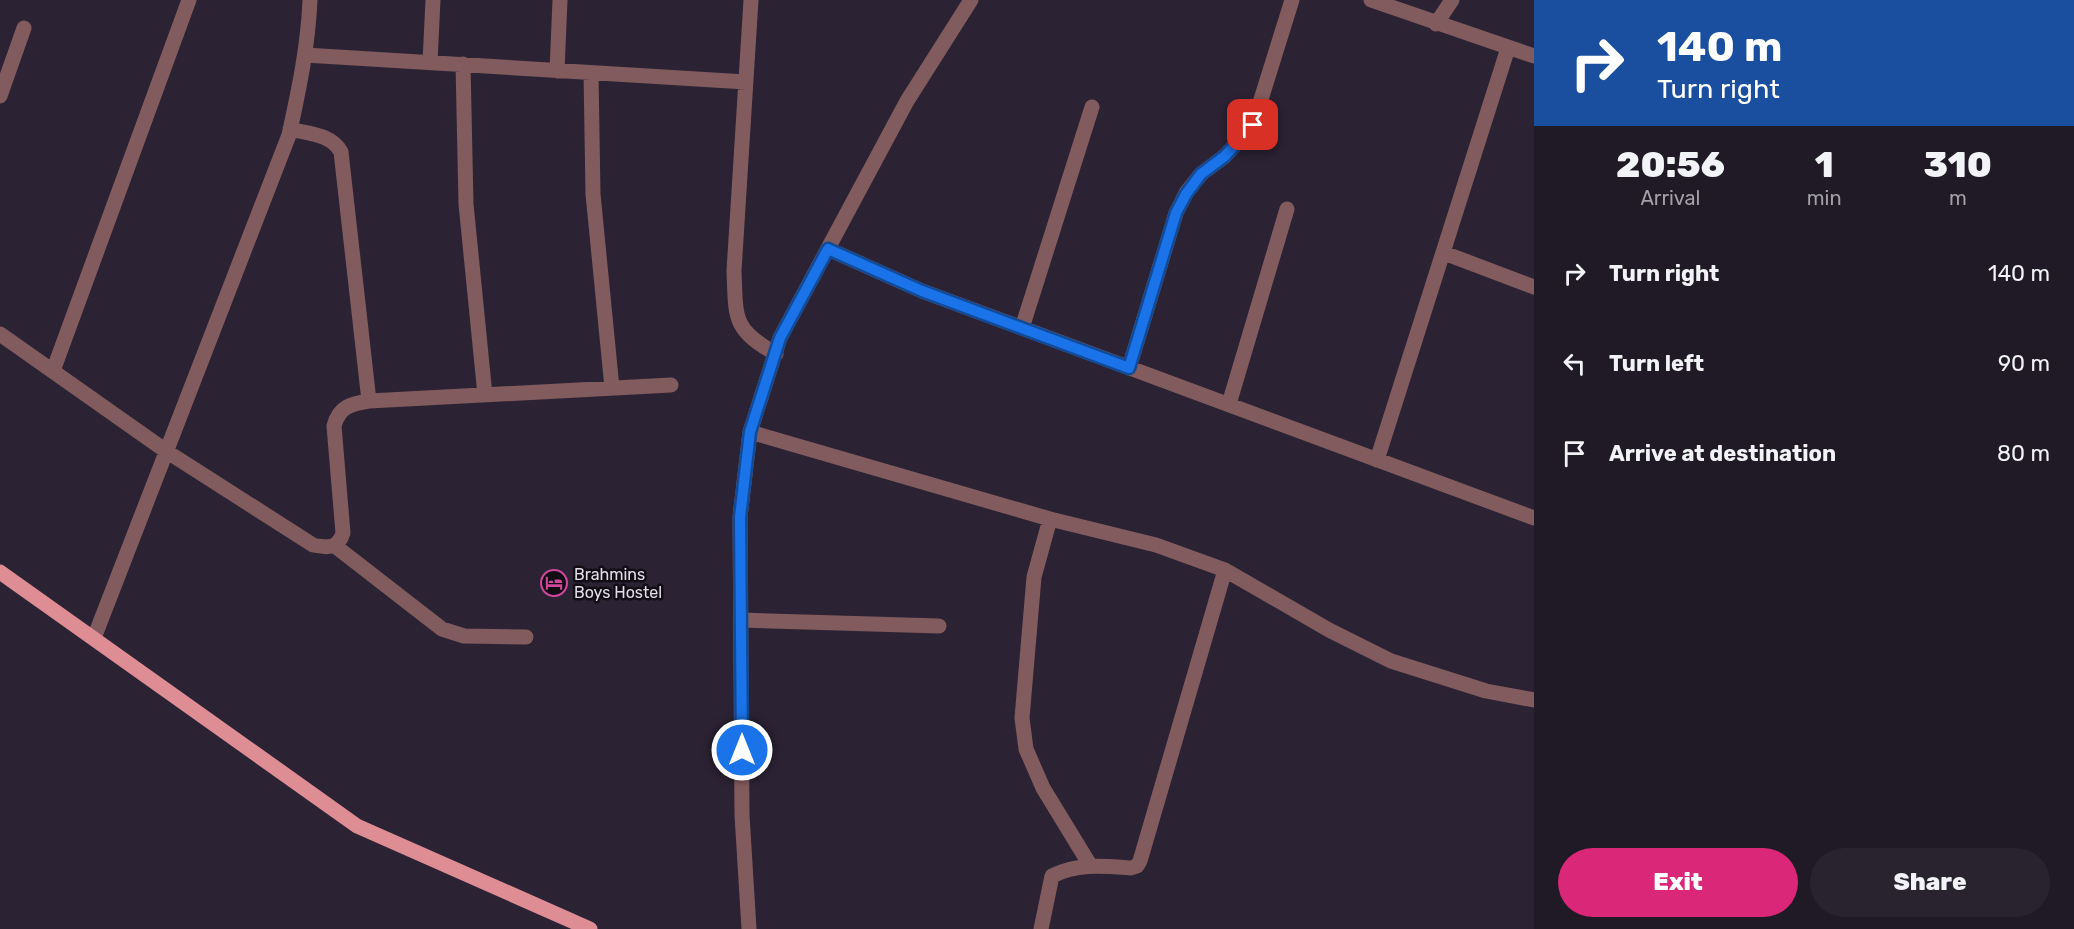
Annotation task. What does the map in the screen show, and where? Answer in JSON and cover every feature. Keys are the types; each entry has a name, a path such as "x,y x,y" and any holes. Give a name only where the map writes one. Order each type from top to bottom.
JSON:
{"main road":[{"path":"0,572 357,826 590,929"}],"street":[{"path":"53,371 189,0"},
{"path":"94,638 290,129 302,83 310,0"},
{"path":"430,62 433,0"},
{"path":"557,71 560,0"},
{"path":"751,0 734,271 736,311 742,328 754,342 776,354"},
{"path":"748,929 742,815 740,517 750,432 780,338 907,100 971,0"},
{"path":"1129,368 1176,213 1186,194 1201,174 1225,156 1253,125 1292,0"},
{"path":"1371,0 1534,56"},
{"path":"1436,24 1452,0"},
{"path":"0,96 24,28"},
{"path":"1377,460 1508,48"},
{"path":"306,55 746,82"},
{"path":"463,64 466,204 485,394"},
{"path":"591,73 593,194 612,388"},
{"path":"1022,328 1092,107"},
{"path":"290,129 336,142 341,152 369,401"},
{"path":"1229,404 1287,209"},
{"path":"828,249 922,291 1534,518"},
{"path":"1444,253 1534,287"},
{"path":"0,334 166,451 313,545 325,547 335,546 341,542 344,533 334,426 336,416 353,404 485,394 671,385"},
{"path":"750,432 1050,519 1156,545 1226,570 1329,630 1391,661 1486,691 1534,700"},
{"path":"1050,519 1034,577 1022,718 1026,749 1043,788 1090,865"},
{"path":"335,546 442,629 464,636 526,637"},
{"path":"1041,929 1052,876 1090,865 1131,868 1137,866 1140,861 1226,570"},
{"path":"741,620 939,626"}],"place":[{"name":"Brahmins Boys Hostel","path":"554,583"}],"route":[{"path":"742,750 740,517 750,432 780,338 828,249 922,291 1129,368 1176,213 1186,194 1201,174 1239,143 1253,125"}]}
